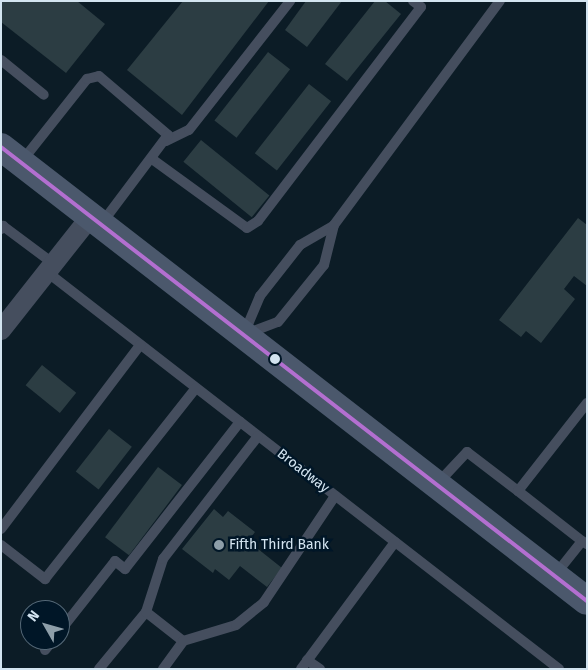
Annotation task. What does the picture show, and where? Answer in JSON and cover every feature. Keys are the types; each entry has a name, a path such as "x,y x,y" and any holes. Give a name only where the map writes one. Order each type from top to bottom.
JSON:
{"main road":[{"path":"11,154 587,601"}],"street":[{"path":"1,330 50,268 96,220"}],"lane":[{"path":"96,220 166,141 189,130 290,1"},
{"path":"152,158 247,228 258,222 421,8 413,1"},
{"path":"243,335 278,322 324,265 334,225 500,1"},
{"path":"1,60 44,95"},
{"path":"11,154 92,76 99,76 166,129 166,141"},
{"path":"243,335 260,296 300,245 334,225"},
{"name":"Broadway","path":"1,229 3,226 140,345 559,669"},
{"path":"1,529 140,345"},
{"path":"1,545 45,579 196,388"},
{"path":"518,491 587,403"},
{"path":"70,618 115,561 125,569 240,422"},
{"path":"99,669 146,612 163,558 258,436"},
{"path":"436,485 467,452 518,491 584,543 554,576"},
{"path":"163,669 183,641 236,625 264,602 335,496"},
{"path":"320,669 304,665 395,542"},
{"path":"146,612 183,641"}],"building":[{"path":"1,1 77,1 105,24 66,73 1,22"},
{"path":"183,1 269,1 182,115 127,70"},
{"path":"306,1 342,1 307,47 285,30"},
{"path":"375,1 385,1 401,14 347,81 325,64"},
{"path":"268,52 290,69 237,138 214,121"},
{"path":"309,84 331,101 277,171 255,153"},
{"path":"201,140 269,195 252,217 183,162"},
{"path":"578,218 587,225 587,286 574,276 564,289 575,299 541,343 526,331 521,337 499,320"},
{"path":"42,365 76,393 60,413 26,385"},
{"path":"109,429 132,447 99,489 76,472"},
{"path":"158,467 182,485 129,555 105,537"},
{"name":"Fifth Third Bank","path":"214,509 223,517 228,511 255,532 248,541 282,568 267,587 240,566 229,580 215,569 213,573 182,549"}],"transit line":[{"path":"1,147 587,601"}],"place":[{"name":"Fifth Third Bank","path":"219,545"}]}
